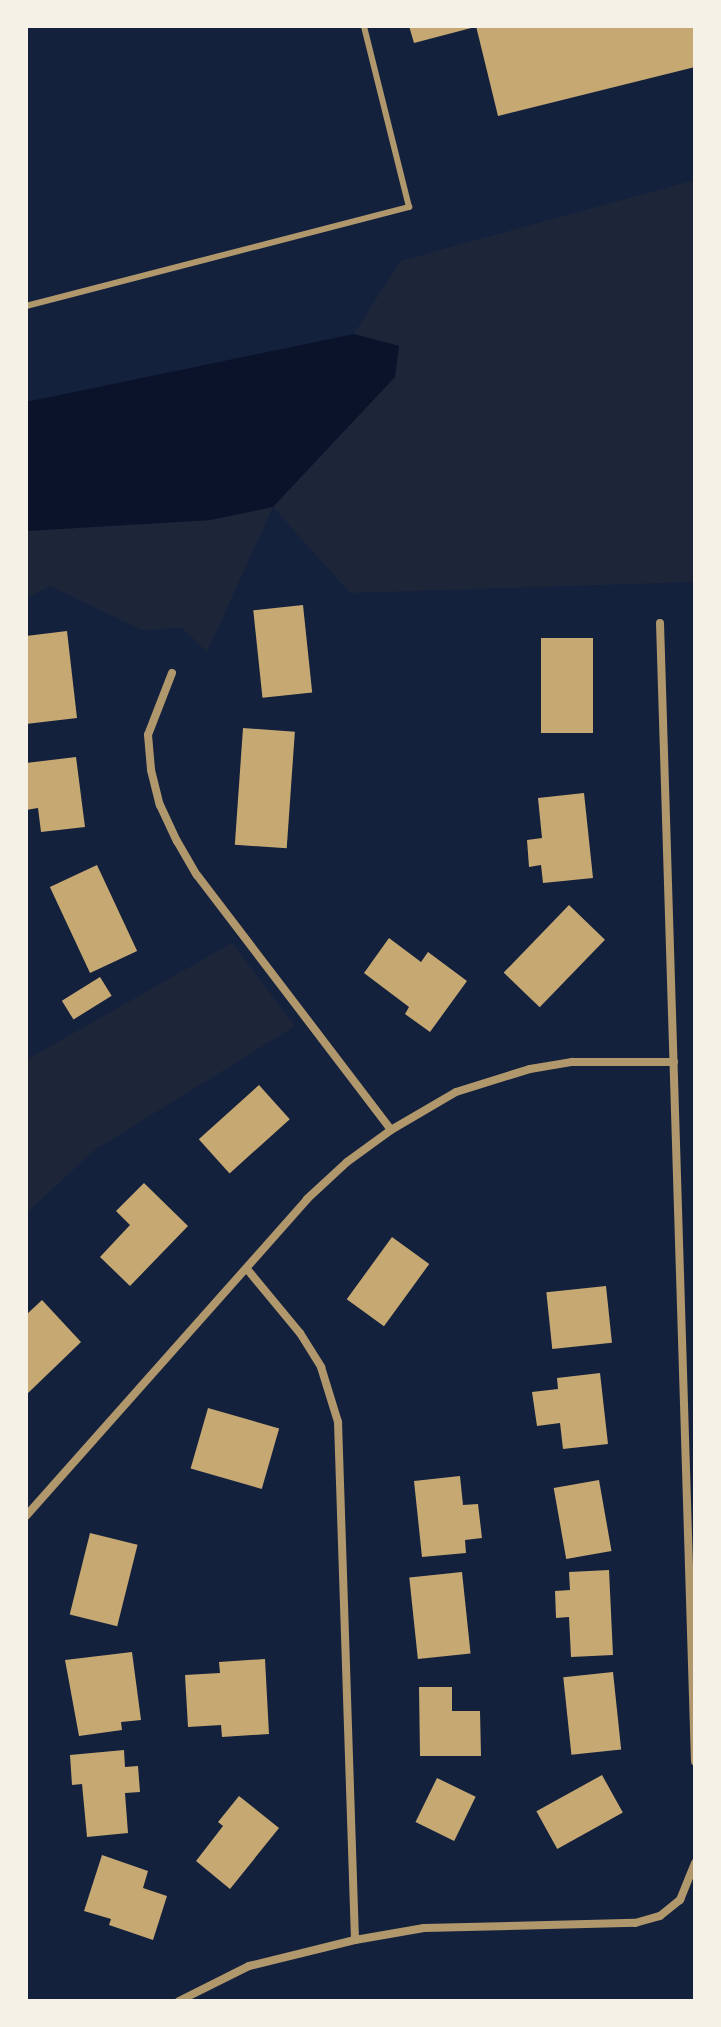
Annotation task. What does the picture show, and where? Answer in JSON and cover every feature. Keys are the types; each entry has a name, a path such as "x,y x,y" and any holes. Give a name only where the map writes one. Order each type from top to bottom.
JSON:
{"street":[{"path":"660,623 695,1761"},
{"path":"172,673 148,735 157,793 177,841 197,875 391,1130"},
{"path":"26,1516 307,1199 347,1162 391,1130 456,1092 516,1072 572,1062 674,1062"},
{"path":"247,1269 300,1333 321,1367 338,1422 355,1940"},
{"path":"179,2001 249,1966 355,1940 424,1928 635,1923 660,1916 680,1900 695,1863"}],"lane":[{"path":"26,306 409,207 364,26"}],"shaded area":[{"path":"695,180 695,582 350,593 273,507 207,652 182,628 142,630 50,586 26,599 26,531 211,520 399,346 354,334 400,261"},
{"path":"354,334 399,346 395,377 273,507 211,520 26,531 26,402"},
{"path":"232,943 295,1026 93,1151 26,1214 26,1060"}],"building":[{"path":"409,26 475,26 475,27 414,43"},
{"path":"476,26 695,26 695,67 498,116"},
{"path":"303,605 312,693 262,698 253,610"},
{"path":"67,631 77,718 26,724 26,636"},
{"path":"541,638 593,638 593,733 541,733"},
{"path":"243,728 295,732 287,848 235,845"},
{"path":"76,757 85,827 41,832 38,808 26,810 26,763"},
{"path":"584,793 593,878 543,883 541,865 529,867 527,840 542,838 538,798"},
{"path":"97,865 137,951 90,973 50,887"},
{"path":"569,905 605,940 540,1007 504,973"},
{"path":"389,938 421,962 428,952 467,981 430,1032 405,1014 409,1007 364,973"},
{"path":"100,977 112,996 73,1020 62,1001"},
{"path":"259,1085 290,1119 230,1173 199,1139"},
{"path":"144,1183 188,1226 130,1286 100,1257 130,1225 116,1211"},
{"path":"392,1237 429,1264 384,1326 347,1299"},
{"path":"606,1286 612,1343 552,1349 546,1292"},
{"path":"42,1300 81,1342 26,1395 26,1315"},
{"path":"600,1373 608,1444 563,1449 560,1423 537,1426 532,1392 558,1389 557,1378"},
{"path":"208,1408 279,1428 262,1489 191,1469"},
{"path":"460,1476 463,1505 478,1504 482,1538 465,1540 466,1553 422,1557 414,1481"},
{"path":"599,1480 612,1551 566,1559 554,1488"},
{"path":"90,1533 138,1545 117,1626 70,1615"},
{"path":"609,1570 613,1655 571,1657 569,1617 556,1618 555,1591 570,1590 569,1572"},
{"path":"462,1572 471,1654 418,1659 409,1578"},
{"path":"132,1652 141,1720 121,1722 122,1730 79,1736 65,1660"},
{"path":"265,1659 269,1734 222,1737 221,1725 188,1727 185,1675 220,1673 219,1662"},
{"path":"613,1672 621,1750 571,1755 563,1677"},
{"path":"419,1687 452,1687 452,1711 480,1711 481,1756 420,1756"},
{"path":"124,1750 125,1767 138,1766 140,1792 125,1793 128,1833 87,1837 82,1784 72,1785 70,1755"},
{"path":"602,1775 623,1813 557,1849 536,1811"},
{"path":"437,1778 476,1797 454,1841 416,1822"},
{"path":"239,1796 279,1828 230,1889 196,1861 223,1826 218,1822"},
{"path":"102,1855 148,1871 143,1888 167,1896 153,1940 109,1925 111,1919 84,1911"}]}
